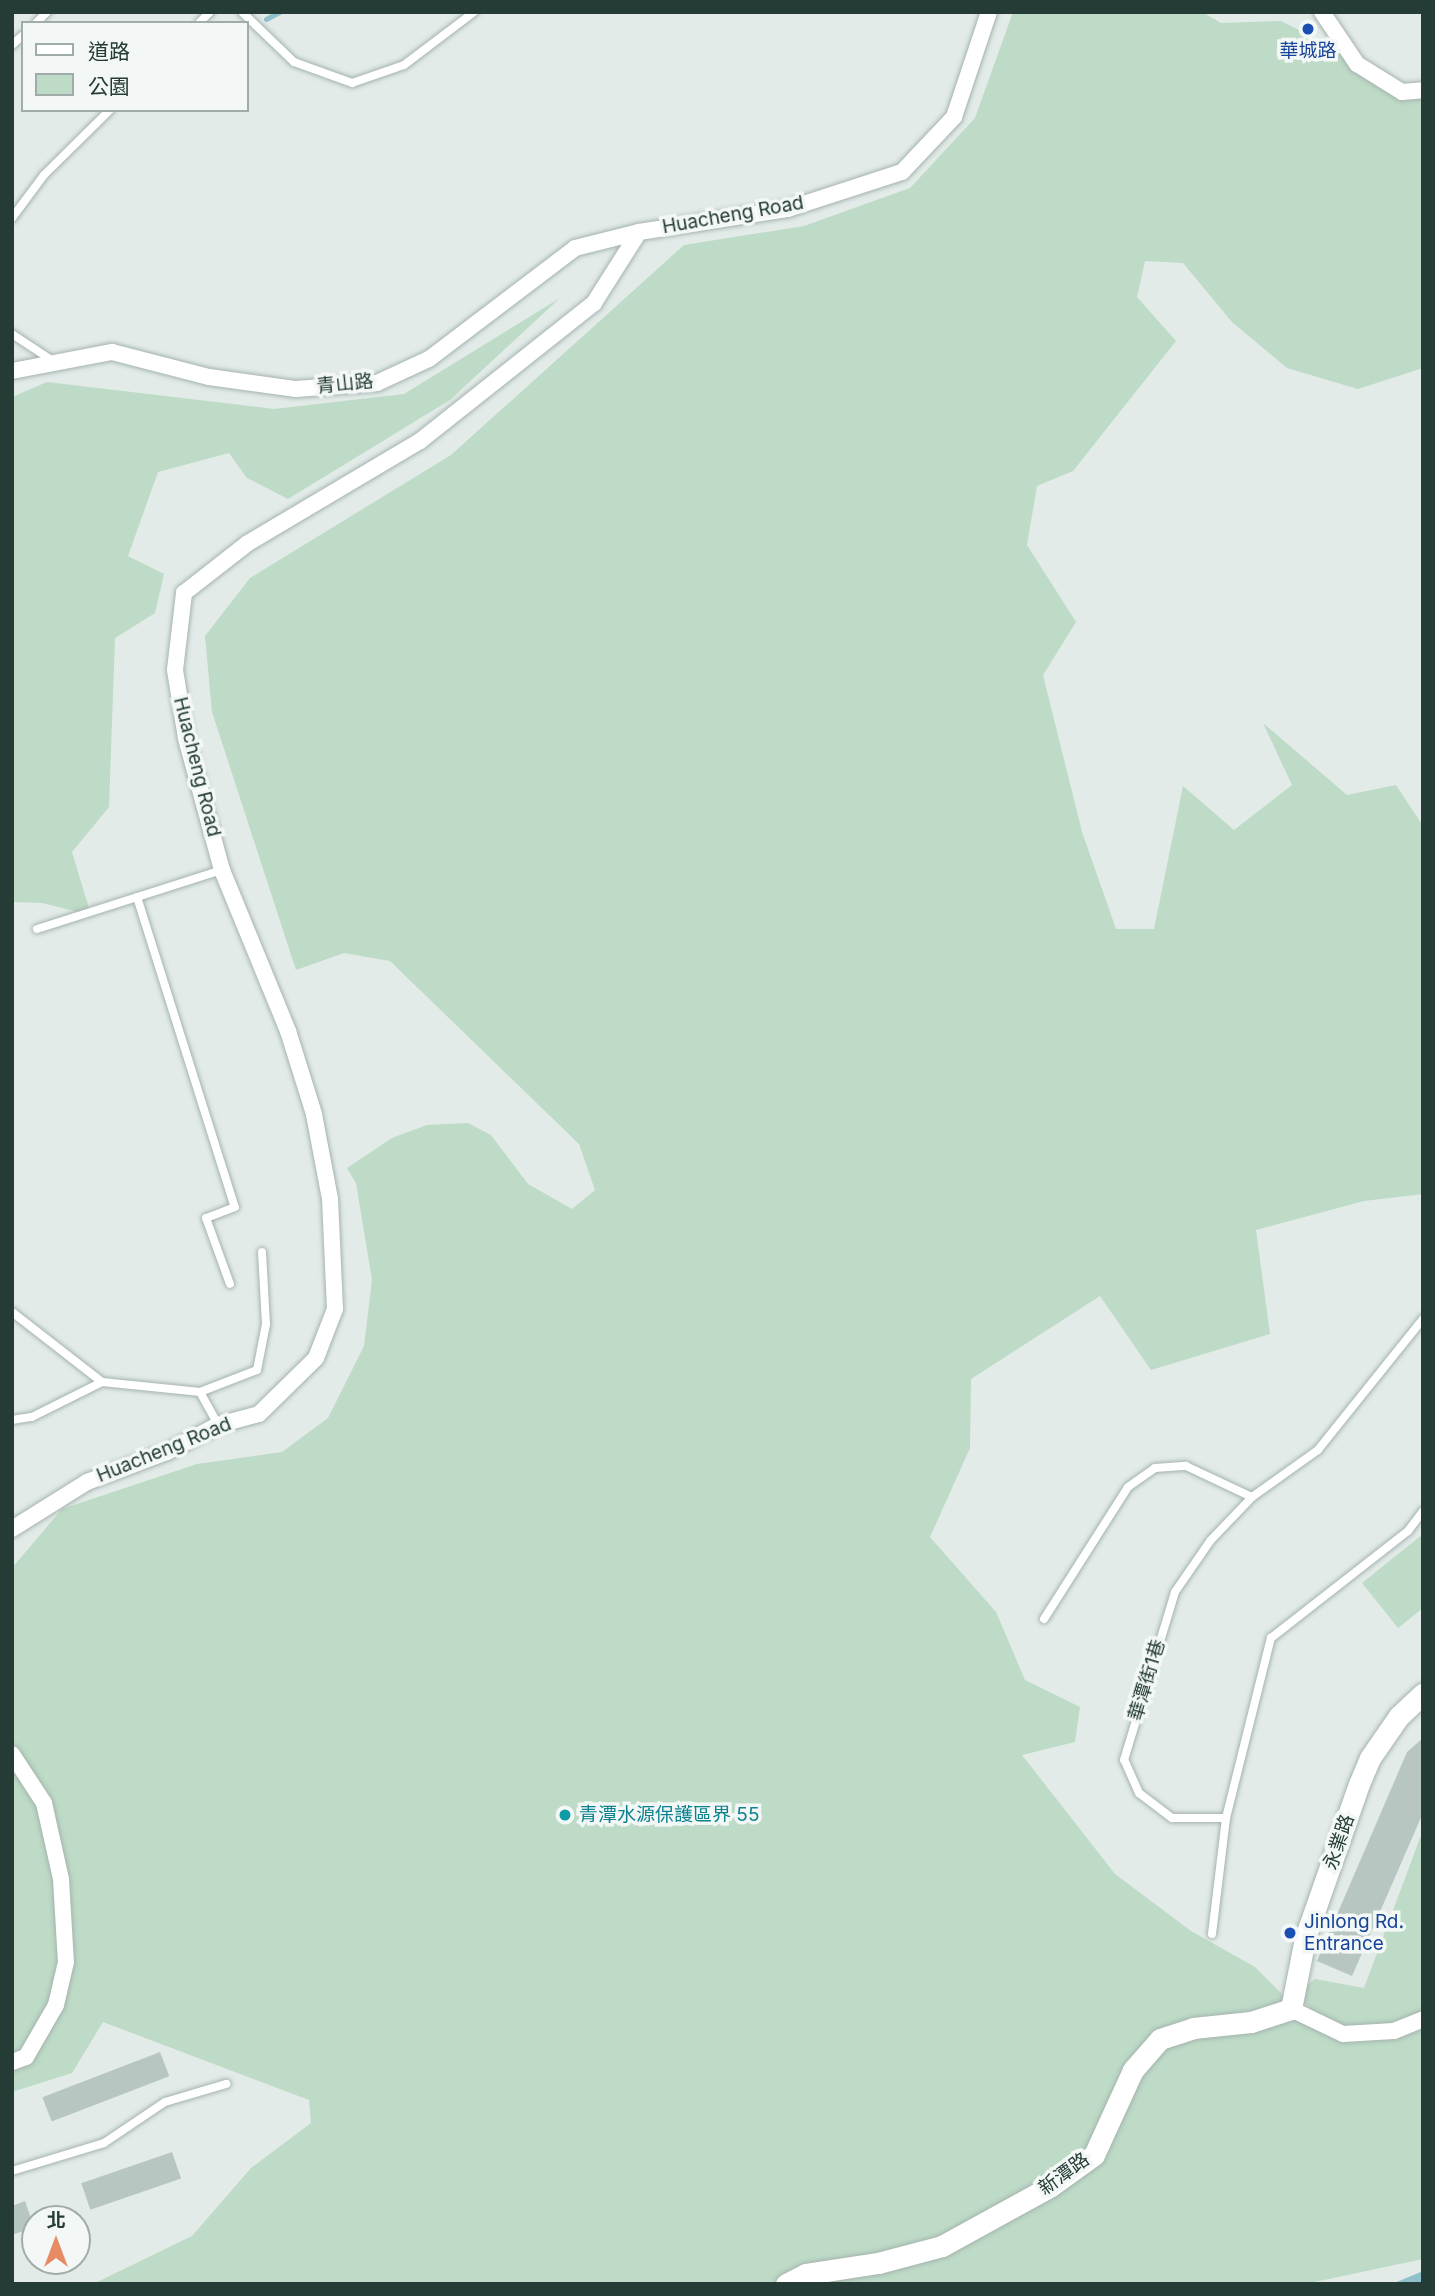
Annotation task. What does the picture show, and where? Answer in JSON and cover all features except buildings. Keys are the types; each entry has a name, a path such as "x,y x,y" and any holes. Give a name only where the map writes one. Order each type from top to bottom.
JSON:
{"street":[{"name":"Huacheng Road","path":"12,1529 87,1482 167,1452 218,1425 259,1414 316,1358 335,1309 330,1199 314,1114 288,1031 222,870 186,738 175,670 184,593 248,543 442,424 594,303 639,232 788,209 902,172 954,117 989,12"},
{"path":"1322,12 1357,64 1402,92 1423,90"},
{"name":"青山路","path":"12,371 53,361 113,352 209,377 296,389 377,383 429,359 575,248 639,232"},
{"name":"永業路","path":"1291,2008 1305,1938 1359,1784 1370,1758 1399,1716 1423,1694"},
{"path":"12,1754 44,1803 61,1879 66,1962 56,2006 26,2057 12,2062"},
{"path":"1291,2008 1343,2034 1394,2031 1423,2019"},
{"name":"新潭路","path":"786,2284 806,2274 878,2263 942,2246 1051,2186 1094,2155 1133,2070 1160,2039 1193,2028 1251,2022 1291,2008"}],"lane":[{"path":"242,12 294,62 352,83 404,65 474,12"},
{"path":"12,218 44,175 108,112"},
{"path":"12,334 53,361"},
{"path":"37,929 222,870"},
{"path":"137,897 235,1207 206,1218 230,1284"},
{"path":"12,1312 102,1382 200,1392 257,1370 266,1324 262,1252"},
{"name":"華潭街1巷","path":"1226,1818 1172,1818 1139,1793 1124,1760 1175,1592 1210,1541 1252,1497 1318,1450 1423,1319"},
{"path":"12,1420 32,1417 102,1382"},
{"path":"200,1392 218,1425"},
{"path":"1044,1619 1128,1487 1155,1468 1186,1466 1252,1497"},
{"path":"1212,1934 1226,1818 1271,1638 1408,1531 1423,1511"},
{"path":"12,2171 104,2143 166,2102 226,2084"}],"green space":[{"path":"1013,12 1202,12 1221,23 1281,21 1396,79 1423,101 1423,368 1358,389 1287,368 1232,322 1183,263 1145,261 1137,297 1176,341 1073,471 1037,486 1027,545 1076,622 1043,675 1082,832 1116,929 1154,929 1183,786 1234,830 1292,785 1263,723 1347,795 1396,785 1423,826 1423,1194 1364,1201 1256,1230 1270,1334 1151,1370 1100,1296 971,1379 970,1448 930,1537 996,1612 1025,1680 1080,1707 1075,1742 1022,1755 1115,1874 1191,1931 1255,1967 1318,2030 1334,2032 1297,1995 1315,1979 1364,1988 1423,1830 1423,2259 1305,2284 93,2284 192,2236 251,2168 311,2123 309,2100 103,2022 72,2073 12,2092 12,1568 62,1509 197,1464 282,1452 328,1418 364,1346 372,1280 356,1183 347,1168 392,1138 427,1125 468,1123 491,1135 528,1184 572,1209 595,1190 579,1144 390,961 344,953 296,970 212,712 205,636 250,578 451,455 684,245 804,226 910,188 975,118"},
{"path":"560,298 450,400 288,499 247,478 229,453 158,472 128,556 164,574 155,613 115,638 109,807 72,852 91,915 42,903 12,902 12,397 47,382 274,409 404,394"},
{"path":"1423,1534 1423,1608 1398,1628 1362,1583"}],"water":[{"path":"1423,2271 1423,2284 1392,2284"}],"waterway":[{"path":"266,19 279,12"}],"place":[{"name":"華城路","path":"1308,29"},
{"name":"青潭水源保護區界 55","path":"565,1815"},
{"name":"Jinlong Rd. Entrance","path":"1290,1933"}]}
